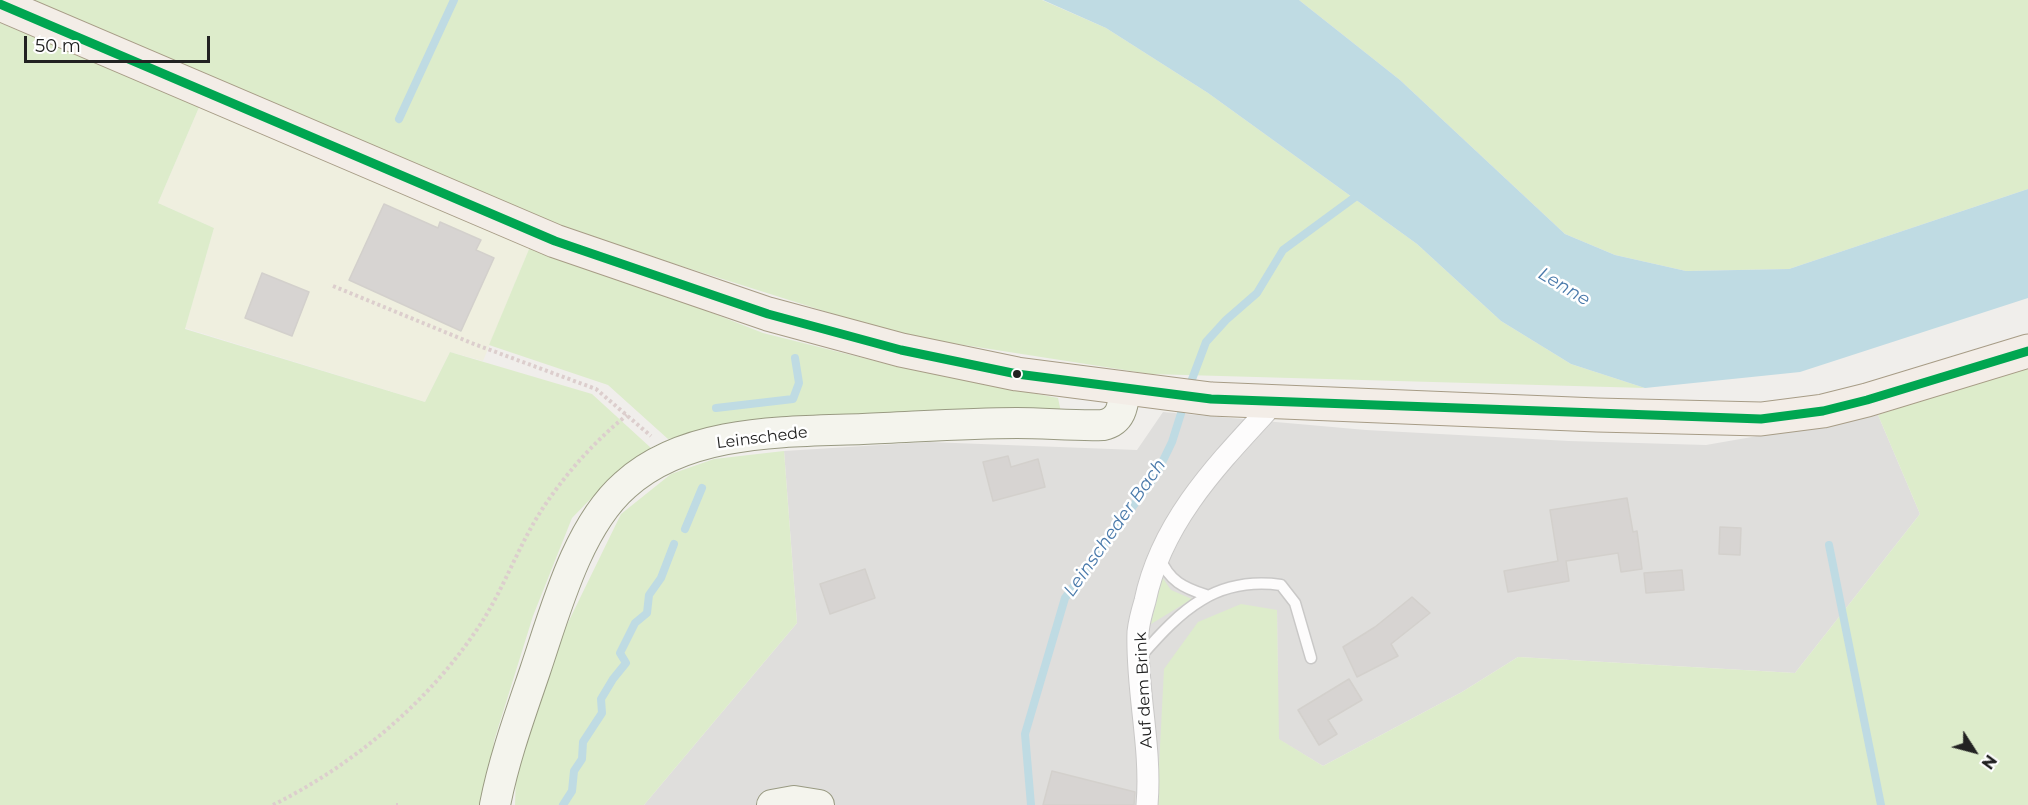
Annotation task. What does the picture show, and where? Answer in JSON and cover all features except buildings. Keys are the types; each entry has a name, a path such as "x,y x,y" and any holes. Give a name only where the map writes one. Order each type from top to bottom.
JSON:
{"main road":[{"path":"0,4 555,241 768,314 901,350 1017,374 1211,399 1761,419 1823,411 1867,400 2028,351"},
{"name":"Leinschede","path":"495,805 510,746 550,625 584,544 610,500 624,485 669,457 718,442 756,435 1019,423 1103,425 1114,421 1120,415 1125,388"},
{"path":"772,805 794,801 819,805"}],"street":[{"name":"Auf dem Brink","path":"1147,805 1150,776 1138,630 1150,575 1169,533 1202,480 1276,401"}],"lane":[{"path":"1159,555 1165,571 1173,581 1188,590 1206,595"},
{"path":"1139,658 1178,617 1206,595 1236,585 1261,583 1281,585 1295,603 1311,658"}],"path":[{"path":"333,286 474,344 597,389 646,430 669,457"},
{"path":"273,805 333,772 429,690 459,656 485,616 544,506 595,443 627,415"}],"shaded area":[{"path":"1163,412 1366,430 1569,441 1706,445 1878,415 1920,514 1795,673 1518,657 1462,692 1323,766 1278,739 1277,610 1157,805 644,805 797,623 784,451 929,442 1137,450"}],"green space":[{"path":"11,0 1042,0 1106,28 1208,93 1417,244 1501,321 1571,364 1645,388 1150,374 900,335 564,229"},
{"path":"1299,0 2028,0 2028,189 1789,269 1686,271 1615,255 1565,234 1400,80"},
{"path":"0,23 200,105 158,203 214,228 185,329 425,402 450,352 592,394 651,448 612,477 572,518 533,616 494,741 489,805 0,805"},
{"path":"200,105 532,242 483,361 450,352 425,402 185,328 214,228 158,203"},
{"path":"532,242 763,333 903,368 1058,398 1061,412 768,418 668,439 608,385 489,345"},
{"path":"2028,364 2028,805 1157,805 1164,669 1198,622 1241,604 1277,610 1279,739 1323,766 1462,692 1518,657 1795,673 1920,514 1878,415"},
{"path":"784,451 797,623 644,805 515,805 517,749 560,639 621,514 671,474 714,459"},
{"path":"1162,577 1171,590 1192,599 1151,624"}],"water":[{"name":"Lenne","path":"1043,0 1299,0 1400,80 1565,234 1615,255 1686,271 1789,269 2028,189 2028,298 1800,372 1645,388 1571,364 1501,321 1417,244 1208,93 1106,28"}],"waterway":[{"path":"399,119 454,0"},
{"name":"Leinscheder Bach","path":"1188,390 1206,342 1226,320 1257,293 1283,250 1362,192"},
{"path":"716,408 793,399 799,383 795,358"},
{"name":"Leinscheder Bach","path":"1031,805 1025,734 1065,598 1156,475 1172,442 1184,404"},
{"path":"685,529 702,488"},
{"path":"563,805 572,791 574,771 582,759 583,742 602,713 601,699 626,663 620,653 635,623 647,613 649,595 661,578 674,544"},
{"path":"1829,545 1881,805"}],"transit line":[{"path":"0,4 555,241 768,314 901,350 1017,374 1211,399 1761,419 1823,411 1867,400 2028,351"}]}
